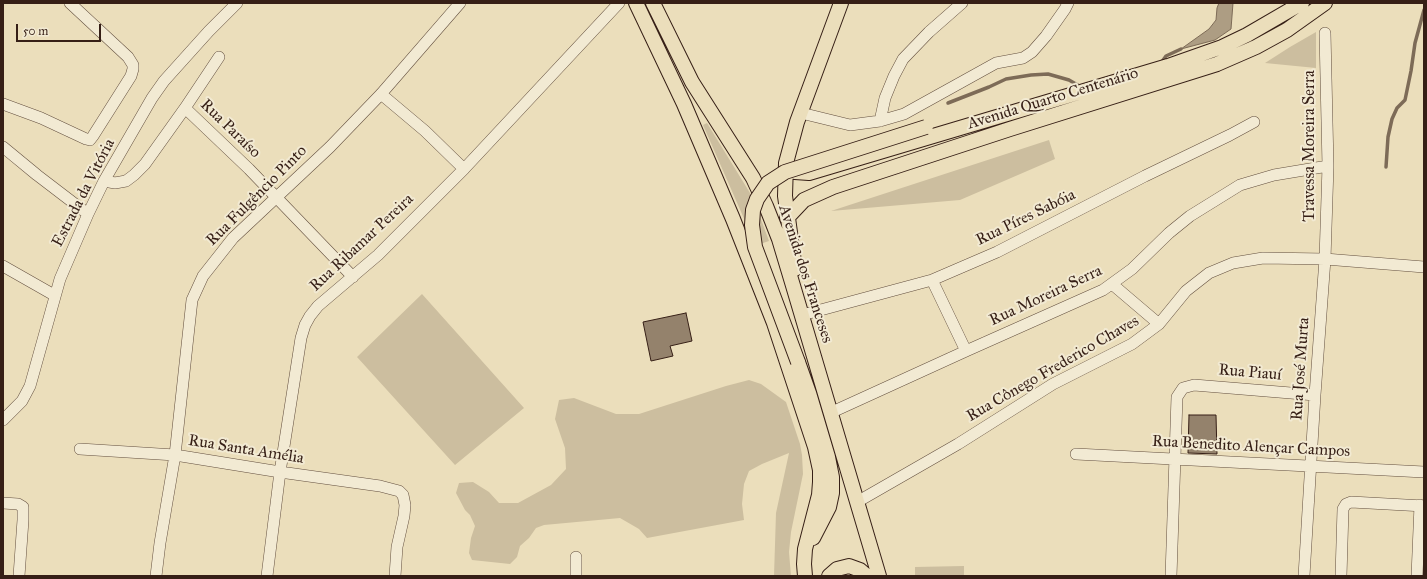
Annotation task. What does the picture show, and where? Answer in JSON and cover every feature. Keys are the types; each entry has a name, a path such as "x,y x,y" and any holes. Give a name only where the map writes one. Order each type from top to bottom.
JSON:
{"main road":[{"path":"636,3 684,104 736,226 774,323 815,447 820,470 820,482 808,538 804,570"},
{"name":"Avenida dos Franceses","path":"653,3 692,82 759,191 779,239 879,576"},
{"path":"802,315 787,218 785,184 786,164 788,152 801,113 841,3"},
{"name":"Avenida Quarto Centenário","path":"786,164 795,172 809,173 1168,66 1205,53 1247,35 1302,3"},
{"name":"Avenida Quarto Centenário","path":"787,218 799,204 816,193 1010,129 1193,73 1224,62 1287,30 1325,3"},
{"path":"804,570 811,542 829,507 832,484 828,457 809,393 755,247 752,225 753,210 757,199 768,183 785,172 926,127 1007,115"},
{"path":"829,576 837,569 849,566 860,570 867,576"}],"street":[{"path":"3,104 41,118 86,139 90,140 94,136 131,76 133,65 128,57 70,3"},
{"name":"Estrada da Vitória","path":"3,420 22,401 30,386 54,295 88,214 104,181 152,98 164,81 209,31 237,3"},
{"name":"Rua Fulgêncio Pinto","path":"156,576 175,455 192,300 204,276 233,238 330,147 381,94 460,3"},
{"name":"Rua Ribamar Pereira","path":"267,576 280,472 302,338 305,325 310,316 318,306 378,255 464,169 619,3"},
{"path":"880,121 885,98 903,59 929,32 962,3"},
{"path":"801,113 850,125 880,121 904,114 996,63 1023,58 1032,52 1046,36 1068,3"},
{"name":"Travessa Moreira Serra","path":"1325,33 1328,166 1325,259"},
{"path":"104,181 120,183 126,181 134,175 186,108 219,57"},
{"path":"381,94 425,131 464,169"},
{"name":"Rua Paraíso","path":"186,108 249,169 353,277"},
{"name":"Rua Píres Sabóia","path":"802,315 932,280 997,252 1254,122"},
{"path":"3,146 37,175 88,214"},
{"name":"Rua Moreira Serra","path":"830,413 1103,290 1132,269 1168,233 1190,216 1240,185 1274,175 1328,166"},
{"name":"Rua Cônego Frederico Chaves","path":"857,502 958,444 1053,384 1132,344 1159,324 1186,292 1209,273 1232,263 1264,258 1325,259 1424,267"},
{"name":"Rua José Murta","path":"1304,576 1310,466 1325,259"},
{"path":"3,266 54,295"},
{"path":"932,280 966,351"},
{"path":"1112,284 1159,324"},
{"name":"Rua Piauí","path":"1176,459 1177,396 1183,388 1194,385 1315,395"},
{"name":"Rua Santa Amélia","path":"80,449 175,455 380,486 399,491 403,495 405,505 397,546 395,576"},
{"name":"Rua Benedito Alençar Campos","path":"1076,454 1424,472"},
{"path":"1171,576 1176,459"},
{"path":"1341,576 1343,510 1346,504 1351,502 1422,506 1417,576"},
{"path":"3,503 18,504 23,507 19,576"},
{"path":"576,557 576,576"}],"shaded area":[{"path":"1219,3 1233,3 1231,29 1215,40 1181,49 1209,29 1216,20"},
{"path":"1316,32 1316,68 1265,63 1290,47"},
{"path":"707,123 750,193 769,241 760,244 749,230 703,125"},
{"path":"1049,140 1055,159 960,200 831,211"},
{"path":"422,294 524,408 455,465 357,357"},
{"path":"749,380 761,384 786,402 800,444 803,474 791,532 789,552 791,576 774,576 776,513 789,453 749,471 744,484 742,504 744,520 647,538 639,529 620,518 544,525 536,528 529,538 520,546 517,557 510,564 472,560 469,553 471,538 475,526 456,493 459,483 473,482 489,492 499,503 518,503 551,485 566,469 565,448 555,419 559,400 574,398 616,414 639,414"},
{"path":"964,566 964,576 915,576 915,567"}],"building":[{"path":"686,313 692,341 670,346 673,356 651,361 643,322"},
{"path":"1189,415 1216,415 1217,454 1188,453"}],"waterway":[{"path":"1386,167 1388,137 1392,119 1397,108 1405,100 1415,43 1424,10"},
{"path":"1161,63 1166,56 1181,49"},
{"path":"948,103 1006,79 1031,75 1048,74 1069,80 1081,87"}]}
